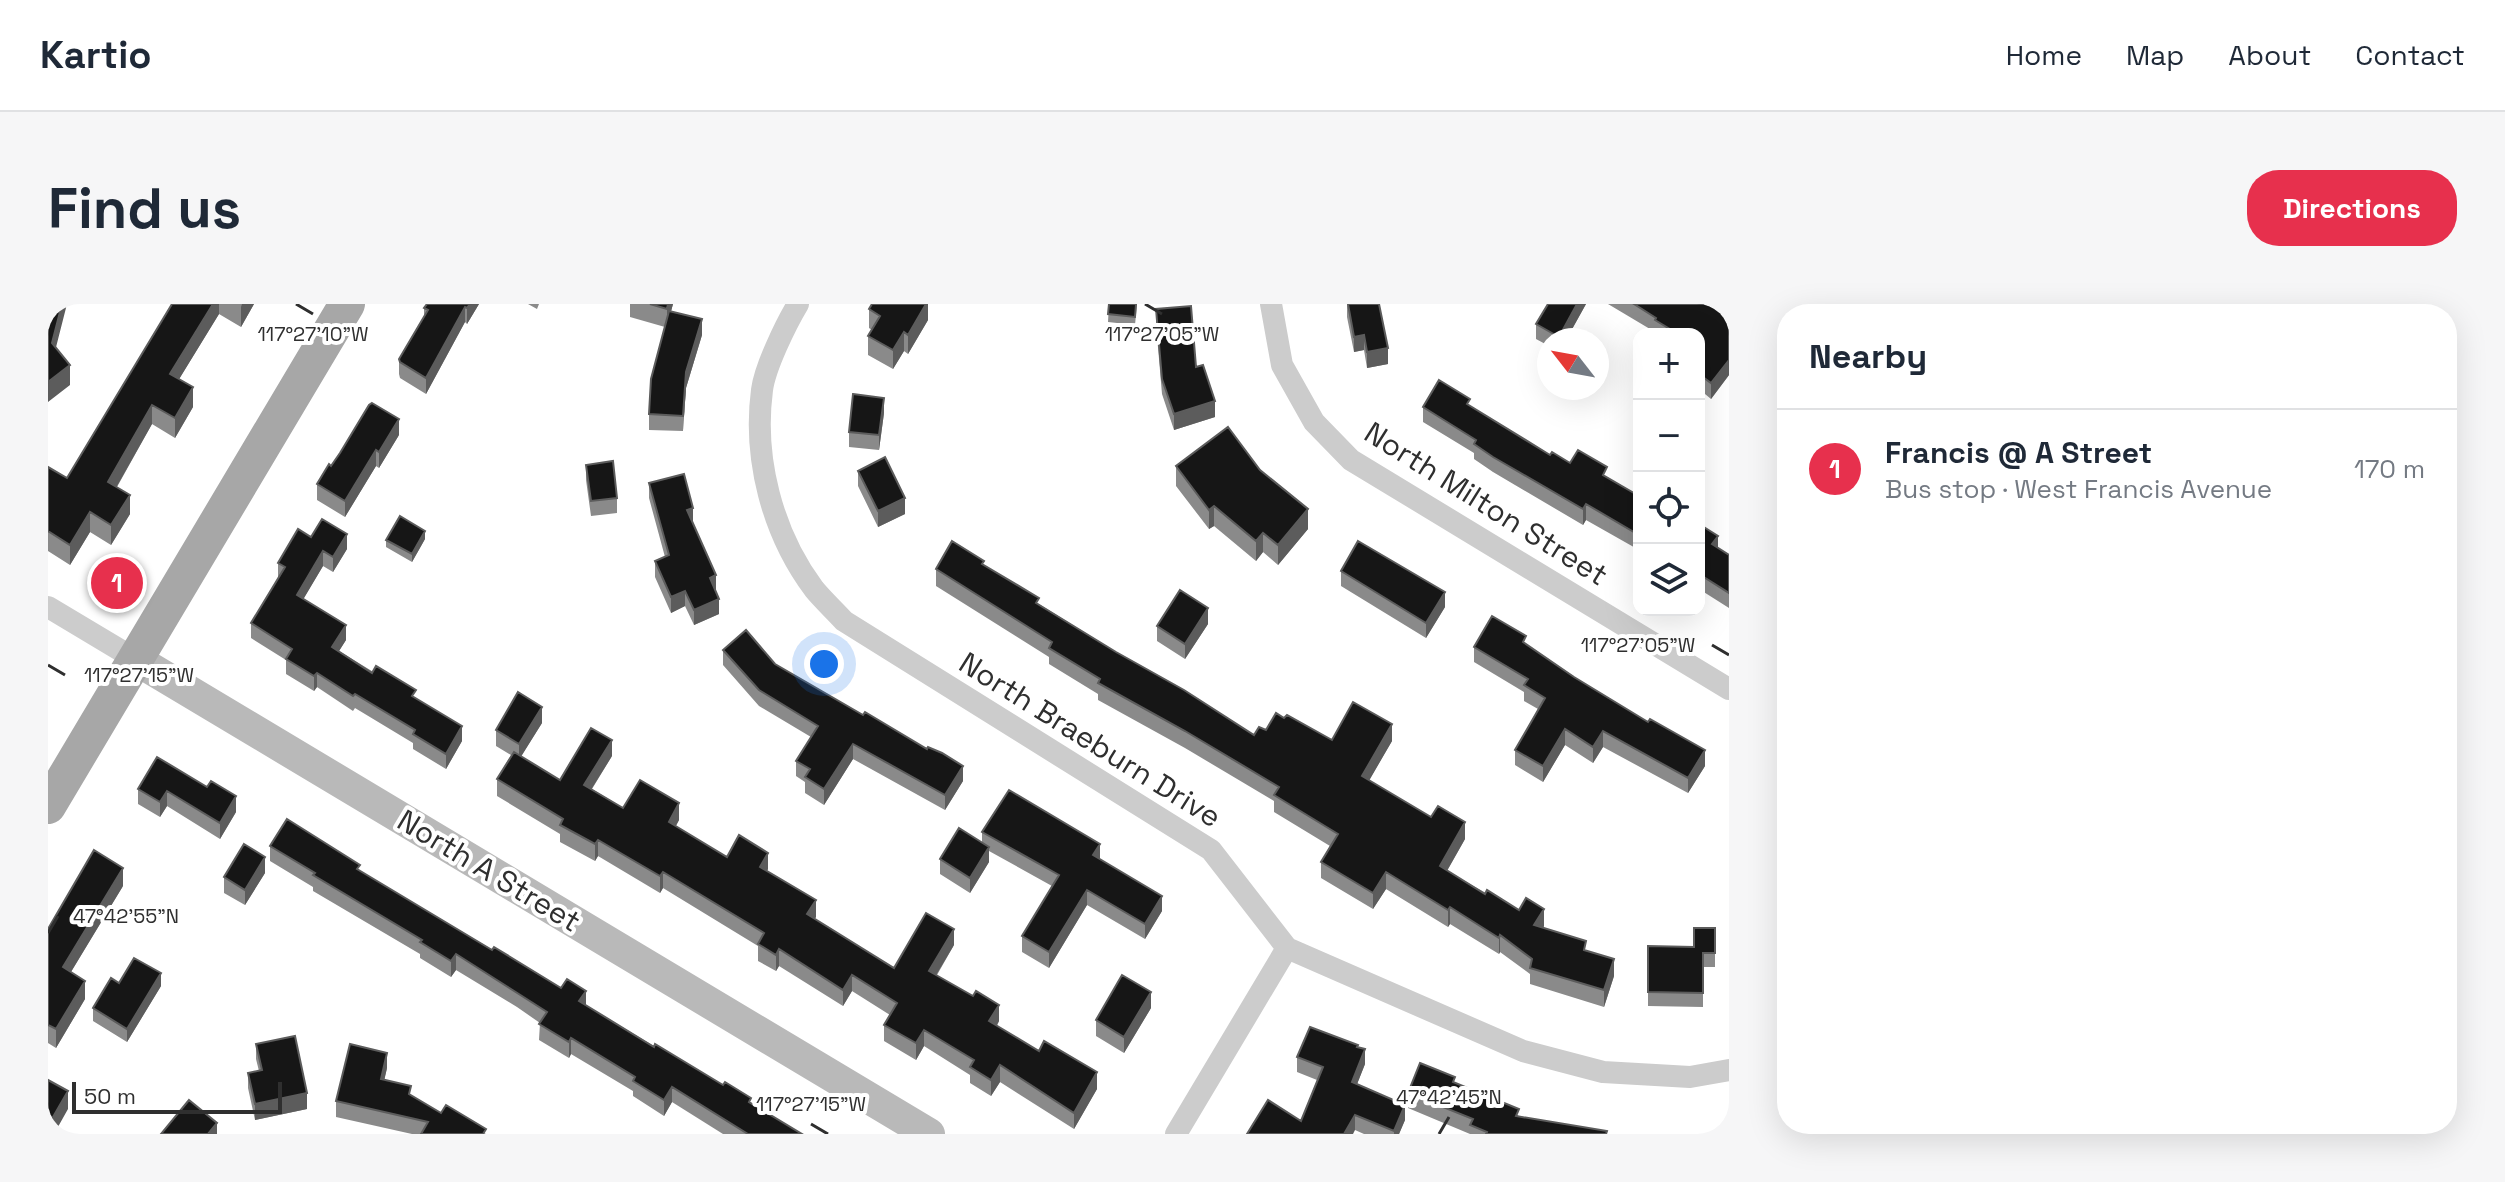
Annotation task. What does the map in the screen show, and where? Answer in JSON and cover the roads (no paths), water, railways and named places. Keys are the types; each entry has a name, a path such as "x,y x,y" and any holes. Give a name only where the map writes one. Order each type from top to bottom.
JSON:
{"main road":[{"path":"48,806 347,304"}],"street":[{"name":"North Braeburn Drive","path":"798,304 788,321 762,387 760,446 769,498 790,549 814,588 844,621 1211,850 1287,948 1523,1051 1603,1072 1690,1077 1729,1070"},
{"name":"North Milton Street","path":"1271,304 1282,365 1314,422 1351,460 1729,689"},
{"name":"North A Street","path":"48,607 929,1134"},
{"path":"1176,1134 1287,948"}],"place":[{"name":"Francis @ A Street","path":"117,583"}]}
